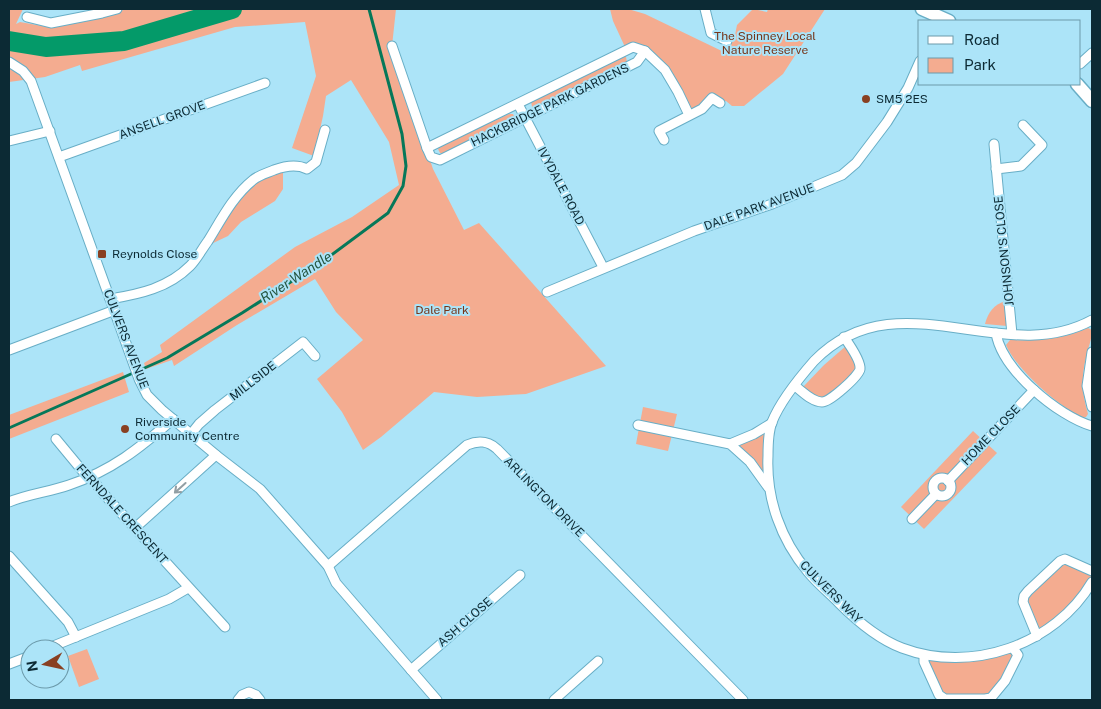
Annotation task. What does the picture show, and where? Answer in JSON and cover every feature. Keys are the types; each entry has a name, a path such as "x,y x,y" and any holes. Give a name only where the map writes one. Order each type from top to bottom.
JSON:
{"main road":[{"path":"922,9 942,20"},
{"path":"1078,85 1092,101"}],"street":[{"path":"27,17 51,23 101,11 118,9"},
{"path":"705,9 711,33 727,41"},
{"path":"392,46 427,148"},
{"name":"HACKBRIDGE PARK GARDENS","path":"633,47 645,51 637,62 440,160 431,157 427,148 518,104 633,47"},
{"path":"645,51 665,70 689,115"},
{"path":"1081,63 1092,53"},
{"name":"CULVERS AVENUE","path":"9,62 23,72 31,81 134,366 139,379 152,400 216,455 260,489 328,566 336,583 436,700"},
{"name":"DALE PARK AVENUE","path":"547,292 603,267 694,231 804,192 842,175 856,163 887,122 908,88 918,66"},
{"name":"ANSELL GROVE","path":"59,156 265,83"},
{"path":"664,140 659,131 702,109 712,98 720,103"},
{"name":"IVYDALE ROAD","path":"518,104 603,267"},
{"path":"996,169 1021,166 1042,145 1023,125"},
{"path":"110,299 158,288 175,278 190,266 232,203 254,179 278,168 300,166 307,169 316,162 324,130"},
{"path":"9,141 50,131"},
{"name":"JOHNSON'S CLOSE","path":"994,144 1012,334"},
{"path":"9,350 114,310"},
{"name":"CULVERS WAY","path":"1092,320 1072,329 1035,335 996,333 931,324 908,323 873,327 844,338 829,347 815,361 781,405 772,423 768,446 768,487 784,536 797,558 809,574 850,614 872,632 901,648 924,655 946,658 965,658 1013,648 1037,636 1062,619 1082,598 1092,582"},
{"path":"996,333 997,341 1003,352 1034,390 1071,418 1092,426"},
{"path":"795,386 810,398 822,402 832,398 856,376 860,366 844,338"},
{"name":"MILLSIDE","path":"191,434 204,418 303,342 315,356"},
{"path":"1092,352 1087,386 1092,407"},
{"name":"HOME CLOSE","path":"912,519 936,494 933,488 935,482 940,479 948,481 1034,390"},
{"path":"9,502 68,485 88,477 135,451 173,419"},
{"path":"730,444 754,434 772,423"},
{"path":"638,425 730,444 750,462 768,487"},
{"name":"FERNDALE CRESCENT","path":"56,440 225,627"},
{"name":"ARLINGTON DRIVE","path":"328,566 468,445 474,442 487,442 497,449 741,700"},
{"path":"135,528 216,455"},
{"path":"9,556 68,622 76,637"},
{"path":"1037,636 1023,602 1024,596 1028,591 1060,561 1065,559 1092,571"},
{"name":"ASH CLOSE","path":"411,670 520,575"},
{"path":"70,639 169,599 188,588"},
{"path":"924,655 924,662 939,695 945,699 985,699 991,698 1005,681 1018,655 1013,648"},
{"path":"554,700 598,661"},
{"path":"238,700 242,695 249,692 256,695 260,700"}],"green space":[{"name":"Dale Park","path":"9,9 23,9 16,24 20,22 48,27 127,9 396,9 392,46 433,169 464,230 479,223 606,366 526,394 477,397 434,392 363,450 342,412 317,379 363,340 336,312 315,279 237,325 174,366 172,360 146,369 144,363 162,352 160,345 295,247 352,217 399,185 389,142 351,80 326,96 314,156 292,148 316,76 305,22 235,27 82,71 80,65 45,77 9,82"},
{"name":"The Spinney Local Nature Reserve","path":"610,9 628,9 645,14 726,53 735,35 737,25 753,9 767,12 768,9 825,9 783,74 744,106 732,106 726,101 707,105 690,112 647,49 634,43 625,47 613,21"},
{"path":"624,56 627,62 535,108 532,107 531,101"},
{"path":"509,114 513,114 515,118 513,121 440,153 438,149 440,146"},
{"path":"283,170 283,189 275,201 241,222 228,236 209,245 225,217 254,180"},
{"path":"1005,301 1007,326 985,324 992,310"},
{"path":"1088,328 1092,330 1092,333 1084,365 1083,393 1088,414 1083,418 1062,405 1028,376 1011,355 1006,345 1010,340 1050,338 1069,335"},
{"path":"846,346 857,364 856,370 829,396 818,398 803,387 824,365"},
{"path":"123,372 129,392 9,439 9,415"},
{"path":"643,407 677,414 668,451 636,444"},
{"path":"770,425 765,480 732,444"},
{"path":"973,431 997,453 924,529 901,507"},
{"path":"1065,562 1092,574 1092,577 1079,597 1038,633 1026,604 1027,599 1041,581"},
{"path":"87,649 99,679 79,687 70,662 70,655"},
{"path":"1012,651 1014,655 996,689 990,695 945,696 941,692 926,658"}],"waterway":[{"name":"River Wandle","path":"9,41 46,47 124,41 232,9"},
{"name":"River Wandle","path":"9,428 167,358 322,262 388,213 403,186 406,166 402,134 369,9"}],"place":[{"name":"SM5 2ES","path":"866,99"},
{"name":"Reynolds Close","path":"102,254"},
{"name":"Riverside Community Centre","path":"125,429"}]}
